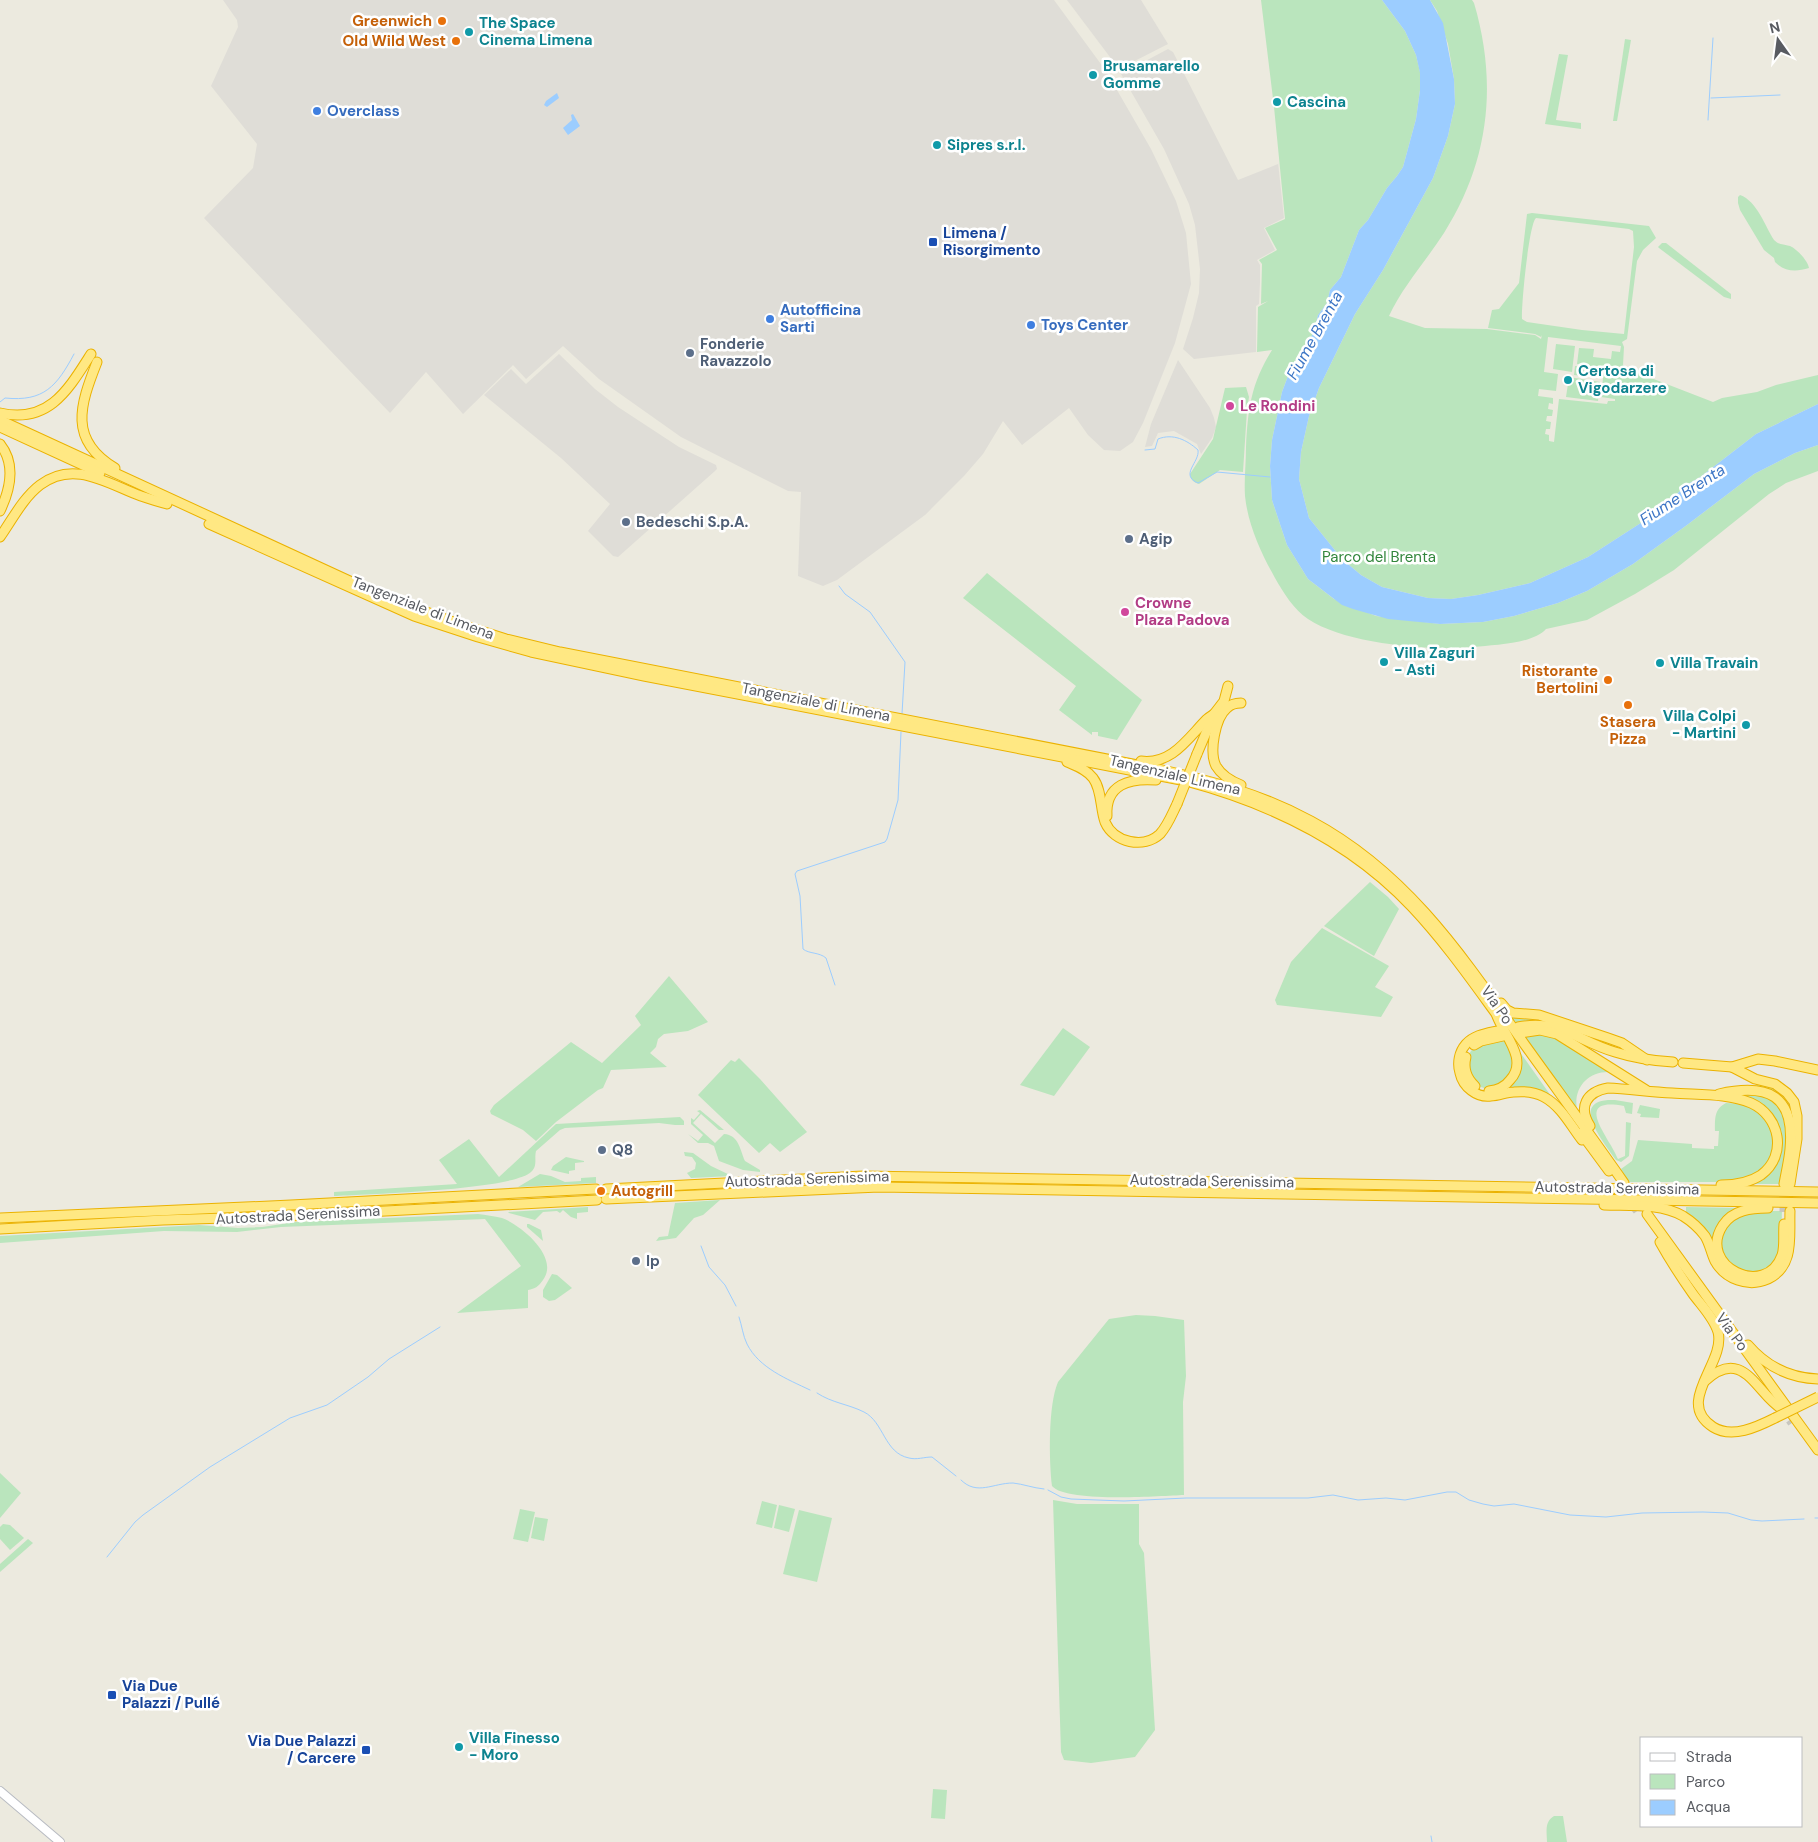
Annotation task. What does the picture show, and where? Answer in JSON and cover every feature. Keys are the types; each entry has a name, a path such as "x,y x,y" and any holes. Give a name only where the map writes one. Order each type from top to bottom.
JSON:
{"highway":[{"path":"0,413 22,416 48,407 63,396 90,354"},
{"path":"97,362 86,390 81,413 84,432 91,447 102,460 158,494"},
{"name":"Tangenziale di Limena","path":"0,420 167,504 452,629 549,656 902,722"},
{"name":"Tangenziale di Limena","path":"0,427 41,442"},
{"path":"0,444 8,460 10,477 8,492 0,511"},
{"name":"Tangenziale di Limena","path":"51,447 158,494 376,596"},
{"path":"0,537 25,499 40,485 58,476 75,473 94,476 140,496 167,504"},
{"path":"1019,748 1077,766 1088,772 1097,788 1105,821 1115,834 1130,842 1151,840 1164,828 1177,804 1214,714 1224,701 1228,686"},
{"path":"1077,753 1145,761 1166,758 1173,754 1228,703 1238,702 1230,705 1220,716 1213,746 1216,766 1226,777 1291,807 1312,821"},
{"name":"Tangenziale Limena","path":"902,722 1019,748 1186,781 1233,794 1281,814 1309,828 1370,868 1412,907 1472,974"},
{"name":"Tangenziale Limena","path":"902,722 1158,769 1233,787 1284,807 1312,821 1343,841 1402,888 1431,917 1472,974"},
{"path":"1115,834 1107,816 1108,802 1114,791 1128,782 1160,780 1198,789 1233,794"},
{"path":"1472,974 1483,980 1507,1010 1520,1014 1539,1015 1622,1043 1647,1060"},
{"name":"Via Po","path":"1472,974 1601,1149 1620,1182 1602,1162 1497,1016 1472,974"},
{"path":"1497,1016 1513,1046 1516,1068 1510,1080 1500,1088 1494,1090 1481,1089 1476,1086 1468,1078 1464,1067 1466,1056 1476,1043 1502,1033 1477,1036 1463,1048 1458,1065 1460,1076 1465,1085 1476,1094 1485,1096 1524,1092 1545,1098 1557,1108 1589,1149 1602,1162"},
{"path":"1648,1092 1557,1034 1540,1030 1520,1030 1537,1024 1551,1026 1613,1052 1647,1060 1673,1062"},
{"path":"1683,1063 1732,1067 1758,1059 1818,1070"},
{"path":"1712,1096 1737,1090 1753,1090 1768,1093 1784,1106 1789,1116 1790,1142 1787,1184 1797,1140 1797,1116 1794,1102 1776,1084 1755,1079 1732,1067"},
{"path":"1601,1149 1584,1114 1588,1097 1597,1091 1608,1088 1712,1096 1747,1102 1756,1105 1768,1116 1777,1133 1778,1147 1776,1155 1767,1170 1745,1182 1727,1185 1698,1185 1679,1189"},
{"name":"Autostrada Serenissima","path":"606,1189 888,1176 1818,1192"},
{"name":"Autostrada Serenissima","path":"606,1199 879,1187 1818,1203"},
{"name":"Autostrada Serenissima","path":"0,1218 596,1189"},
{"path":"1504,1197 1545,1202 1645,1207 1675,1212 1690,1221 1701,1231 1707,1239 1716,1262 1725,1273 1734,1279 1746,1282 1766,1280 1775,1274 1785,1263 1789,1250 1787,1212 1783,1249 1777,1264 1766,1273 1746,1277 1730,1269 1718,1253 1717,1243 1720,1229 1732,1215 1759,1208 1818,1209"},
{"name":"Autostrada Serenissima","path":"0,1229 597,1200"},
{"name":"Via Po","path":"1704,1382 1720,1372 1730,1369 1740,1371 1755,1381 1775,1405 1782,1409 1660,1242 1643,1214 1711,1302 1818,1450"},
{"path":"1660,1242 1674,1267 1708,1314 1718,1332 1718,1351 1699,1397 1700,1407 1705,1418 1716,1428 1728,1432 1738,1432 1756,1427 1818,1397"},
{"path":"1711,1302 1755,1353 1766,1362 1784,1372 1814,1378"},
{"path":"1792,1422 1818,1458"}],"main road":[{"path":"0,1791 60,1842"}],"shaded area":[{"path":"223,0 1054,0 1106,71 1151,149 1176,201 1186,233 1191,284 1175,343 1143,423 1133,442 1120,451 1104,450 1088,435 1069,408 1022,445 1003,421 983,454 925,515 837,580 823,586 798,576 801,492 788,491 681,437 599,379 563,346 526,379 513,365 463,414 426,372 390,413 204,218 253,168 257,144 211,86 238,27 237,20"},
{"path":"1067,0 1141,0 1168,44 1119,69"},
{"path":"1168,49 1173,52 1238,180 1278,164 1278,162 1284,218 1264,228 1275,250 1257,260 1260,265 1260,282 1259,304 1256,306 1256,352 1194,359 1183,349 1199,293 1200,269 1195,225 1189,204 1164,149 1121,74"},
{"path":"559,354 595,389 618,407 679,447 716,465 717,469 715,471 618,557 613,556 588,531 610,504 561,458 484,395 511,369 526,384"},
{"path":"1178,360 1210,408 1214,418 1216,427 1212,438 1201,454 1197,444 1174,431 1158,433 1152,446 1145,447 1151,424"}],"green space":[{"path":"1261,0 1382,0 1405,31 1416,55 1420,72 1420,90 1416,119 1403,167 1387,188 1368,220 1359,230 1341,277 1330,290 1327,303 1318,315 1314,332 1288,376 1282,392 1272,440 1270,466 1272,500 1287,545 1308,579 1334,599 1376,616 1440,624 1483,622 1514,616 1558,603 1587,591 1633,564 1754,474 1795,453 1818,445 1818,471 1786,483 1769,494 1674,570 1635,594 1587,620 1546,629 1540,634 1523,641 1456,648 1388,644 1365,640 1324,628 1303,615 1285,595 1265,559 1252,528 1245,496 1246,447 1252,397 1259,374 1272,350 1257,352 1258,307 1268,301 1261,304 1262,264 1259,260 1277,250 1265,228 1285,219"},
{"name":"Parco del Brenta","path":"1430,0 1472,0 1474,3 1486,63 1487,93 1485,122 1480,150 1459,206 1444,233 1408,284 1389,316 1425,328 1487,329 1535,335 1541,339 1542,335 1541,337 1535,334 1488,328 1492,310 1499,309 1519,283 1527,214 1649,226 1656,238 1643,250 1637,261 1627,339 1622,342 1624,347 1623,365 1633,371 1713,402 1722,398 1757,392 1776,385 1818,375 1818,404 1756,434 1699,478 1686,485 1661,510 1588,557 1530,583 1451,599 1428,598 1382,587 1361,575 1342,559 1309,518 1299,479 1301,452 1309,416 1319,388 1355,314 1383,270 1433,178 1448,136 1455,104 1454,79 1448,44 1437,11","holes":["1536,218 1633,231 1634,247 1624,334 1527,322 1522,319 1528,249","1548,337 1621,346 1620,352 1612,351 1611,359 1593,357 1594,349 1579,348 1577,364 1584,365 1584,367 1575,366 1574,375 1583,376 1585,369 1600,373 1600,377 1603,378 1602,389 1604,390 1604,393 1601,393 1601,397 1615,399 1615,401 1608,401 1607,404 1559,399 1554,442 1549,441 1549,435 1545,434 1546,429 1550,429 1551,422 1546,421 1547,416 1552,416 1553,410 1548,409 1549,403 1553,404 1553,398 1538,396 1539,389 1556,391 1558,374 1544,372"]},
{"path":"1625,39 1631,40 1617,121 1613,121"},
{"path":"1559,54 1568,55 1556,120 1581,123 1581,129 1545,124"},
{"path":"1740,195 1756,208 1774,240 1779,244 1790,246 1796,250 1809,268 1791,270 1783,268 1775,262 1774,258 1764,250 1740,210 1738,197"},
{"path":"1662,243 1666,243 1731,294 1731,299 1724,297 1659,248"},
{"path":"1556,344 1575,346 1572,372 1553,369"},
{"path":"1569,377 1600,382 1598,401 1566,397"},
{"path":"1246,387 1249,397 1243,472 1220,470 1199,484 1195,482 1190,474 1213,439 1225,388"},
{"path":"987,573 1142,700 1117,740 1098,736 1098,732 1092,732 1092,735 1059,710 1076,686 963,598"},
{"path":"1370,882 1399,909 1374,956 1324,926"},
{"path":"1322,928 1389,966 1375,987 1393,997 1381,1017 1277,1005 1275,1000 1291,962"},
{"path":"669,976 708,1022 688,1031 664,1034 658,1039 656,1047 650,1053 667,1067 611,1070 603,1088 556,1122 536,1141 523,1130 491,1114 490,1111 494,1105 571,1042 602,1063 641,1025 635,1016"},
{"path":"1533,1015 1616,1045 1614,1049 1515,1025 1509,1016"},
{"path":"1063,1028 1090,1047 1054,1096 1020,1085"},
{"path":"1535,1033 1553,1035 1610,1072 1595,1074 1584,1082 1577,1094 1577,1109 1522,1035"},
{"path":"1506,1038 1514,1063 1507,1081 1490,1088 1478,1086 1473,1081 1468,1070 1467,1063 1471,1051 1482,1043"},
{"path":"1517,1048 1556,1103 1547,1096 1498,1093 1508,1087"},
{"path":"739,1058 807,1132 780,1152 770,1143 759,1153 698,1095 731,1060 735,1062"},
{"path":"1760,1082 1783,1092 1793,1106 1793,1131 1790,1113 1784,1102 1774,1094 1757,1087 1757,1083"},
{"path":"1744,1093 1752,1093 1775,1100 1785,1116 1788,1139 1782,1184 1752,1184 1767,1173 1778,1130 1743,1098"},
{"path":"1615,1100 1633,1103 1632,1114 1626,1113 1624,1106 1608,1105 1599,1107 1597,1113 1598,1121 1618,1159 1625,1156 1626,1122 1631,1123 1629,1156 1621,1162 1616,1160 1597,1133 1591,1113 1593,1106 1600,1101"},
{"path":"1726,1103 1744,1104 1756,1110 1768,1121 1775,1144 1771,1159 1761,1170 1745,1179 1725,1182 1628,1182 1621,1169 1632,1161 1638,1140 1692,1144 1692,1148 1714,1149 1714,1146 1718,1146 1719,1131 1715,1131 1716,1115 1719,1108"},
{"path":"1640,1105 1660,1109 1659,1118 1640,1117 1641,1114 1637,1113"},
{"path":"700,1110 724,1130 719,1130 701,1114 693,1123 715,1143 724,1134 733,1137 745,1161 760,1170 760,1172 743,1170 719,1161 714,1146 708,1143 698,1143 688,1134 698,1141 703,1135 691,1124 691,1118 694,1120 700,1113 697,1111"},
{"path":"680,1117 684,1121 684,1125 659,1123 565,1128 560,1130 536,1151 535,1165 531,1172 518,1178 497,1183 438,1190 334,1196 334,1192 457,1184 439,1160 469,1139 499,1177 556,1124"},
{"path":"684,1152 693,1153 711,1166 732,1176 691,1178 687,1173 695,1169 696,1163 692,1157 685,1156"},
{"path":"566,1157 584,1162 575,1163 575,1170 569,1171 569,1174 551,1170 553,1166"},
{"path":"540,1174 565,1182 581,1181 581,1178 596,1177 596,1183 518,1187"},
{"path":"720,1200 703,1215 694,1218 676,1238 656,1241 659,1237 668,1236 675,1203"},
{"path":"588,1207 588,1212 577,1213 577,1219 571,1217 563,1210 560,1213 557,1211 543,1212 535,1220 508,1212"},
{"path":"1686,1207 1738,1208 1722,1219 1716,1228 1715,1248 1686,1214"},
{"path":"1754,1211 1782,1211 1782,1244 1780,1253 1775,1261 1758,1271 1749,1272 1732,1266 1725,1259 1720,1240 1729,1221"},
{"path":"478,1214 502,1218 519,1227 543,1252 547,1271 540,1284 528,1290 528,1308 457,1313 521,1266 485,1219 281,1227 237,1232 164,1231 0,1243 0,1236 199,1225 238,1228 262,1227 296,1222"},
{"path":"527,1224 541,1230 543,1241 527,1227"},
{"path":"552,1274 557,1275 572,1288 555,1300 549,1301 543,1297 543,1290"},
{"path":"1136,1315 1184,1320 1186,1376 1183,1402 1184,1495 1094,1497 1061,1491 1052,1486 1050,1462 1052,1404 1058,1382 1109,1319"},
{"path":"0,1473 21,1493 0,1518"},
{"path":"1053,1500 1077,1504 1139,1504 1139,1544 1144,1553 1155,1730 1135,1757 1091,1763 1064,1760 1061,1752"},
{"path":"762,1501 777,1505 772,1528 756,1524"},
{"path":"779,1505 795,1509 789,1532 774,1528"},
{"path":"520,1509 535,1512 528,1542 513,1539"},
{"path":"799,1510 832,1518 817,1582 783,1574"},
{"path":"535,1517 548,1519 544,1541 531,1538"},
{"path":"3,1524 10,1525 24,1538 10,1550 0,1539 0,1527"},
{"path":"28,1539 33,1543 0,1572 0,1564"},
{"path":"933,1789 947,1790 945,1819 931,1818"},
{"path":"1554,1816 1563,1816 1567,1842 1547,1842 1547,1824"}],"water":[{"name":"Fiume Brenta","path":"1382,0 1430,0 1443,23 1454,79 1455,104 1448,136 1433,178 1383,270 1355,314 1319,388 1309,416 1301,452 1299,479 1309,518 1342,559 1361,575 1382,587 1428,598 1451,599 1530,583 1588,557 1661,510 1686,485 1699,478 1756,434 1818,404 1818,445 1795,453 1754,474 1633,564 1587,591 1558,603 1514,616 1483,622 1440,624 1388,619 1342,605 1308,579 1287,545 1272,500 1270,466 1272,440 1282,392 1288,376 1314,332 1318,315 1327,303 1330,290 1341,277 1359,230 1368,220 1387,188 1403,167 1416,119 1420,73 1416,55 1405,31"},
{"path":"557,93 559,98 547,107 544,105 546,101"},
{"path":"573,114 580,126 568,135 563,128 572,120 571,115"}],"waterway":[{"path":"1708,120 1713,38"},
{"path":"1711,98 1780,95"},
{"path":"0,402 5,398 18,399 30,397 48,390 62,375 74,354"},
{"path":"1145,450 1155,449 1158,439 1164,437 1180,438 1189,443 1198,450 1198,455 1190,472 1190,476 1198,483 1217,472 1270,477"},
{"path":"839,586 845,594 870,612 905,662 902,714"},
{"path":"835,985 826,958 803,949 800,896 795,874 797,871 885,842 898,800 901,732"},
{"path":"701,1246 709,1267 725,1285 736,1306"},
{"path":"739,1317 744,1338 759,1360 774,1372 810,1390"},
{"path":"107,1557 135,1522 143,1515 210,1467 290,1418 327,1405 368,1377 389,1359 440,1327"},
{"path":"817,1393 828,1399 858,1409 871,1417 889,1444 901,1455 912,1459 932,1457 956,1476"},
{"path":"961,1480 967,1485 979,1488 1013,1483 1044,1489"},
{"path":"1048,1490 1061,1497 1071,1499 1124,1501 1186,1498 1308,1498 1333,1495 1358,1500 1386,1498 1405,1500 1456,1492 1469,1500 1483,1504 1494,1506 1514,1504 1570,1515 1606,1517 1642,1513 1703,1512 1728,1513 1751,1520 1762,1521 1804,1519"},
{"path":"1431,1836 1432,1842"}],"tunnel":[{"path":"1616,1182 1639,1213"},
{"path":"1784,1184 1784,1212"},
{"path":"1782,1409 1792,1423"}],"place":[{"name":"Greenwich","path":"442,21"},
{"name":"The Space Cinema Limena","path":"469,32"},
{"name":"Old Wild West","path":"456,41"},
{"name":"Brusamarello Gomme","path":"1093,75"},
{"name":"Cascina","path":"1277,102"},
{"name":"Overclass","path":"317,111"},
{"name":"Sipres s.r.l.","path":"937,145"},
{"name":"Limena / Risorgimento","path":"933,242"},
{"name":"Autofficina Sarti","path":"770,319"},
{"name":"Toys Center","path":"1031,325"},
{"name":"Fonderie Ravazzolo","path":"690,353"},
{"name":"Certosa di Vigodarzere","path":"1568,380"},
{"name":"Le Rondini","path":"1230,406"},
{"name":"Bedeschi S.p.A.","path":"626,522"},
{"name":"Agip","path":"1129,539"},
{"name":"Crowne Plaza Padova","path":"1125,612"},
{"name":"Villa Zaguri - Asti","path":"1384,662"},
{"name":"Villa Travain","path":"1660,663"},
{"name":"Ristorante Bertolini","path":"1608,680"},
{"name":"Stasera Pizza","path":"1628,705"},
{"name":"Villa Colpi - Martini","path":"1746,725"},
{"name":"Q8","path":"602,1150"},
{"name":"Autogrill","path":"601,1191"},
{"name":"Ip","path":"636,1261"},
{"name":"Via Due Palazzi / Pullé","path":"112,1695"},
{"name":"Villa Finesso - Moro","path":"459,1747"},
{"name":"Via Due Palazzi / Carcere","path":"366,1750"}]}
